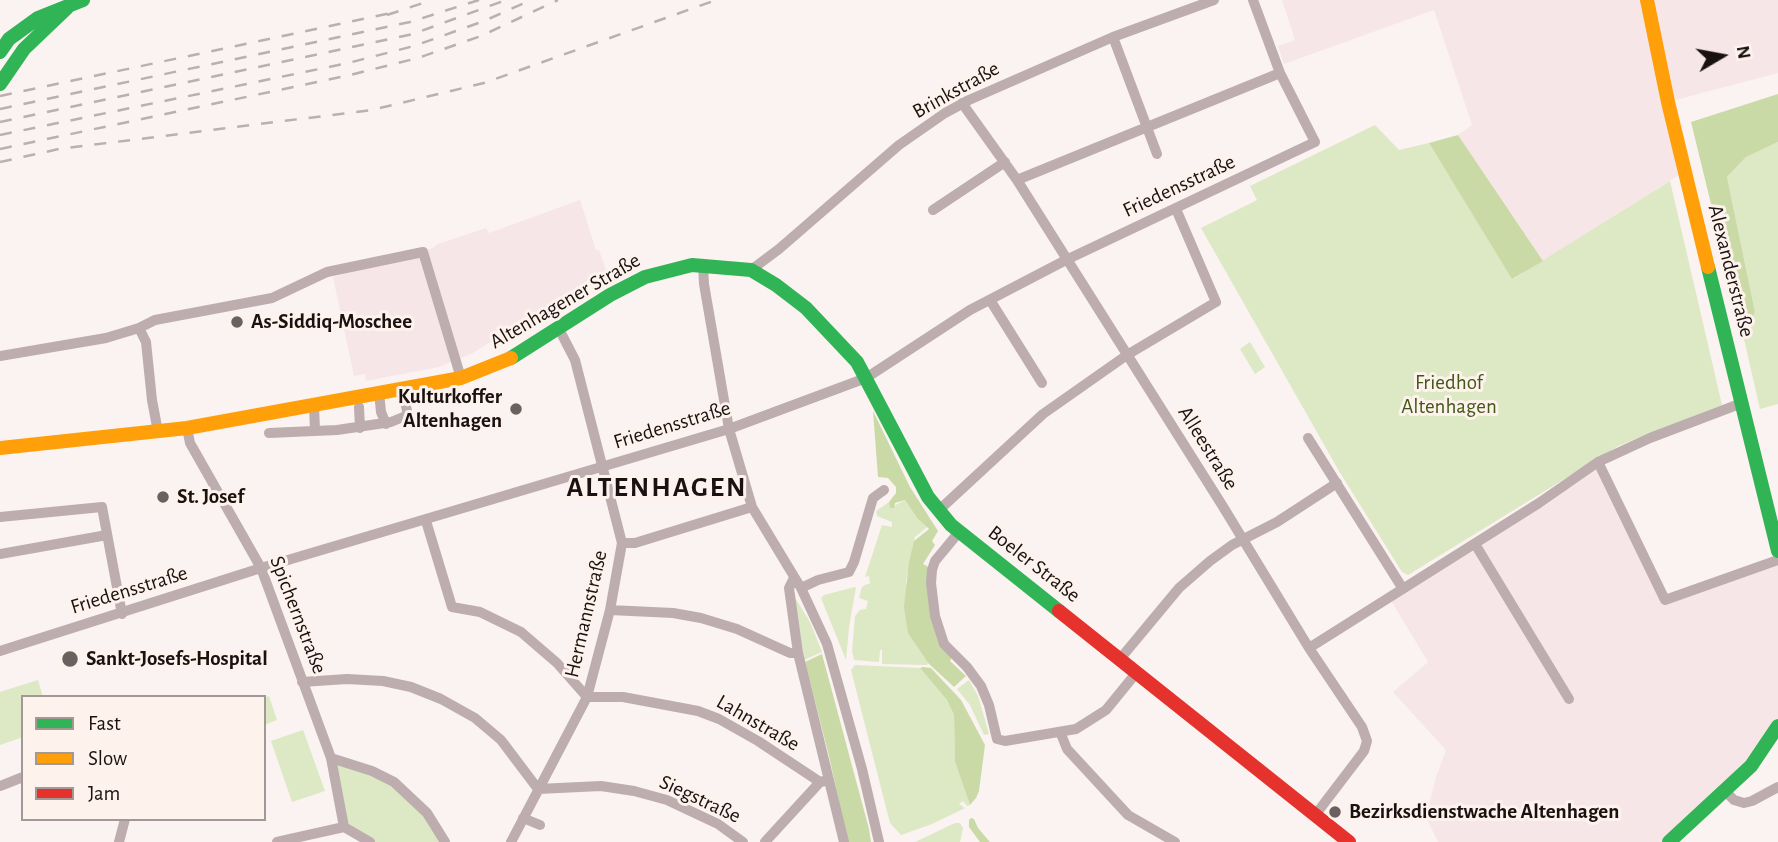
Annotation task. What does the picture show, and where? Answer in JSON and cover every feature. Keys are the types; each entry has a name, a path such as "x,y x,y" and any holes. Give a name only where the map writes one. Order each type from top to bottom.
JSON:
{"street":[{"path":"0,52 20,30 38,18 83,0"},
{"name":"Brinkstraße","path":"751,270 899,145 962,103 1113,37 1214,0"},
{"path":"1017,180 1280,73 1253,0"},
{"name":"Alexanderstraße","path":"1647,0 1668,102 1778,551"},
{"path":"0,84 3,67 67,8"},
{"path":"0,34 20,30"},
{"path":"1113,37 1157,154"},
{"name":"Friedensstraße","path":"0,651 261,568 729,429 866,378 970,310 1066,260 1315,142 1280,73"},
{"name":"Alleestraße","path":"962,103 1017,180 1308,648 1362,727 1367,741 1361,756 1317,814"},
{"path":"933,210 1005,162"},
{"path":"938,511 1043,414 1127,355 1216,302 1176,209"},
{"path":"0,356 106,338 155,320 272,298 327,272 423,252 461,378"},
{"path":"703,265 729,429 752,507 821,626 862,769 879,842"},
{"name":"Altenhagener Straße","path":"0,447 187,428 461,378 507,360 637,280 662,271 703,265 751,270"},
{"name":"Boeler Straße","path":"751,270 806,308 846,349 866,378 928,497 959,532 1349,842"},
{"path":"990,300 1042,383"},
{"path":"139,328 146,342 158,432"},
{"name":"Hermannstraße","path":"511,842 587,697 611,610 622,543 575,360 559,329"},
{"path":"270,433 386,424 408,415 402,389"},
{"path":"379,393 386,424"},
{"path":"1308,648 1475,544 1598,462 1650,438 1742,403"},
{"path":"314,405 315,431"},
{"path":"359,407 360,428"},
{"name":"Spichernstraße","path":"187,428 190,443 261,568 331,758 344,827"},
{"path":"1308,438 1403,589"},
{"path":"1598,462 1665,600 1778,560"},
{"path":"1120,659 1179,588 1210,561 1337,483"},
{"path":"801,588 818,580 849,572 873,498 884,490"},
{"path":"622,543 635,543 752,507"},
{"path":"0,517 102,508 121,614"},
{"path":"426,521 452,607 480,612 521,632 557,663 587,697"},
{"path":"959,532 935,561 932,570 934,615 944,643 981,686 999,741 1061,734 1076,729 1106,710 1137,673"},
{"path":"0,554 107,535"},
{"path":"1475,544 1569,699"},
{"path":"794,578 790,581 789,588 798,653 825,781 845,842"},
{"path":"611,610 673,613 701,618 737,629 790,653 798,653"},
{"path":"302,682 346,679 383,681 411,687 441,698 475,718 501,740 538,789"},
{"name":"Lahnstraße","path":"587,697 623,697 698,711 719,719 825,781"},
{"path":"1669,842 1761,754 1778,726"},
{"path":"1061,734 1067,749 1128,815 1175,842"},
{"path":"331,758 372,771 394,782 427,813 445,842"},
{"path":"0,786 21,778"},
{"path":"765,842 825,781"},
{"name":"Siegstraße","path":"538,789 601,786 645,794 667,800 718,824 743,842"},
{"path":"1725,791 1734,800 1744,803 1778,787"},
{"path":"523,818 540,825"},
{"path":"119,842 124,821"},
{"path":"277,842 344,827 370,842"}],"shaded area":[{"path":"1282,0 1778,0 1778,73 1668,102 1685,171 1543,261 1458,135 1472,125 1434,10 1284,64 1278,46 1295,40"},
{"path":"580,200 596,250 599,250 608,276 587,281 473,353 439,367 366,381 365,374 354,376 333,277 433,248 486,228 489,233"},
{"path":"1598,462 1665,599 1778,560 1778,726 1771,740 1669,842 1438,842 1426,817 1446,750 1393,692 1428,662 1392,602 1403,589"}],"green space":[{"path":"1778,94 1778,142 1746,157 1727,177 1755,312 1744,339 1691,122"},
{"name":"Friedhof Altenhagen","path":"1375,125 1399,150 1429,143 1513,279 1670,181 1722,405 1618,446 1408,575 1402,572 1339,471 1201,228 1257,200 1250,186"},
{"path":"1458,135 1543,261 1512,279 1429,143"},
{"path":"1778,142 1778,404 1760,409 1744,339 1755,312 1727,177 1746,157"},
{"path":"1250,342 1265,367 1255,374 1240,349"},
{"path":"873,411 910,487 938,531 932,541 935,545 923,564 929,567 927,585 952,658 950,661 966,676 954,687 928,663 908,633 904,607 909,562 914,541 929,529 917,518 905,500 890,508 889,502 896,493 896,487 888,478 878,477"},
{"path":"905,500 927,527 915,537 906,581 914,642 928,663 882,664 882,650 879,662 854,660 852,651 855,616 860,610 866,609 868,601 859,598 862,587 870,584 869,576 865,577 882,525 892,527 892,522 877,516 876,511 889,502 890,508"},
{"path":"856,587 849,627 846,660 821,598"},
{"path":"794,596 810,622 822,652 804,660"},
{"path":"822,654 871,842 848,842 805,662"},
{"path":"855,665 920,668 947,700 954,715 955,762 970,805 967,806 963,801 959,804 965,808 901,835 890,823 851,670"},
{"path":"920,668 931,668 961,700 985,745 979,791 970,805 955,762 954,715 947,700"},
{"path":"38,680 42,695 21,695 21,738 0,745 0,692"},
{"path":"969,680 978,696 989,734 984,735 970,705 957,689"},
{"path":"269,696 277,720 266,724 266,697"},
{"path":"303,730 325,791 292,802 271,741"},
{"path":"331,758 372,771 411,797 445,842 370,842 344,827"},
{"path":"971,818 990,842 980,842 969,827"},
{"path":"960,823 963,828 960,842 915,842"}],"railway":[{"path":"387,15 432,0"},
{"path":"0,109 410,22 479,0"},
{"path":"0,122 413,34 506,0"},
{"path":"0,135 348,63 414,46 484,21 531,0"},
{"path":"0,149 350,75 418,58 481,36 558,0"},
{"path":"0,162 59,149 372,110 484,83 716,0"},
{"path":"0,96 396,12"}],"traffic: fast":[{"path":"0,52 9,39 38,18 83,0"},
{"path":"0,84 24,49 67,8"},
{"path":"511,358 610,295 645,277 692,265 751,270 806,308 857,362 928,497 951,525 1059,611"},
{"path":"1708,267 1778,551"},
{"path":"1669,842 1751,766 1778,726"}],"traffic: slow":[{"path":"1647,0 1668,102 1708,267"},
{"path":"0,448 187,428 461,378 511,358"}],"traffic: jam":[{"path":"1059,611 1349,842"}],"place":[{"name":"As-Siddiq-Moschee","path":"237,322"},
{"name":"Kulturkoffer Altenhagen","path":"516,409"},
{"name":"St. Josef","path":"163,497"},
{"name":"Sankt-Josefs-Hospital","path":"70,659"},
{"name":"Bezirksdienstwache Altenhagen","path":"1335,812"}],"district":[{"name":"ALTENHAGEN","path":"657,488"}]}
